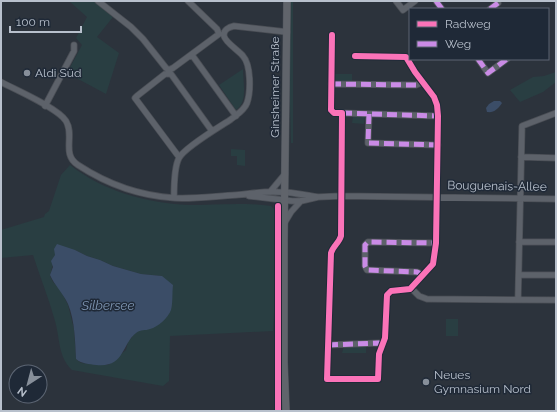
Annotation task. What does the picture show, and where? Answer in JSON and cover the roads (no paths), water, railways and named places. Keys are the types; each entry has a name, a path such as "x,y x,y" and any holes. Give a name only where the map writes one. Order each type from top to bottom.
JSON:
{"main road":[{"name":"Ginsheimer Straße","path":"286,411 284,362 284,223 286,173 287,1"}],"street":[{"path":"98,1 131,27 169,70 227,29 234,26 287,32"},
{"path":"174,198 176,165 179,157 212,131 236,116 244,108 249,96 249,67 247,62 222,34 188,1"},
{"path":"396,1 403,10 415,1"},
{"path":"332,35 332,112 342,114 438,116"},
{"path":"45,106 74,51 74,45"},
{"path":"192,54 236,116"},
{"path":"342,114 341,236 331,253 327,379 378,379 379,354 385,338 387,295 391,291 408,290 411,288 433,264 436,243 438,116 434,97 406,57 355,56"},
{"path":"479,60 488,73 506,60"},
{"path":"179,157 135,98 165,74 168,73 174,77 212,131"},
{"path":"1,82 62,116 67,123 70,139 69,155 71,159 76,164 100,177 145,194 174,198 239,195"},
{"path":"331,84 416,85 423,82"},
{"path":"369,114 368,143 438,145"},
{"path":"518,300 522,126 556,114"},
{"path":"521,157 556,158"},
{"path":"270,192 286,173"},
{"name":"Bouguenais-Allee","path":"239,195 285,192 318,197"},
{"name":"Bouguenais-Allee","path":"239,195 285,201 301,201 318,197 341,196 437,196 556,199"},
{"path":"284,223 301,201"},
{"path":"423,275 417,272 367,270 365,266 365,245 368,242 436,243"},
{"path":"519,242 556,242"},
{"path":"519,275 556,275"},
{"path":"411,288 419,296 427,298 556,300"},
{"path":"328,345 378,343 382,345"}],"water":[{"path":"494,101 500,101 502,103 496,110 487,112 486,108"},
{"name":"Silbersee","path":"57,244 113,266 141,274 162,276 173,285 170,313 153,328 136,333 131,338 121,355 112,363 96,365 78,361 76,359 72,317 68,304 50,275 53,267 51,261 55,255 54,249"}],"place":[{"name":"Aldi Süd","path":"27,73"},
{"name":"Neues Gymnasium Nord","path":"426,382"}]}
